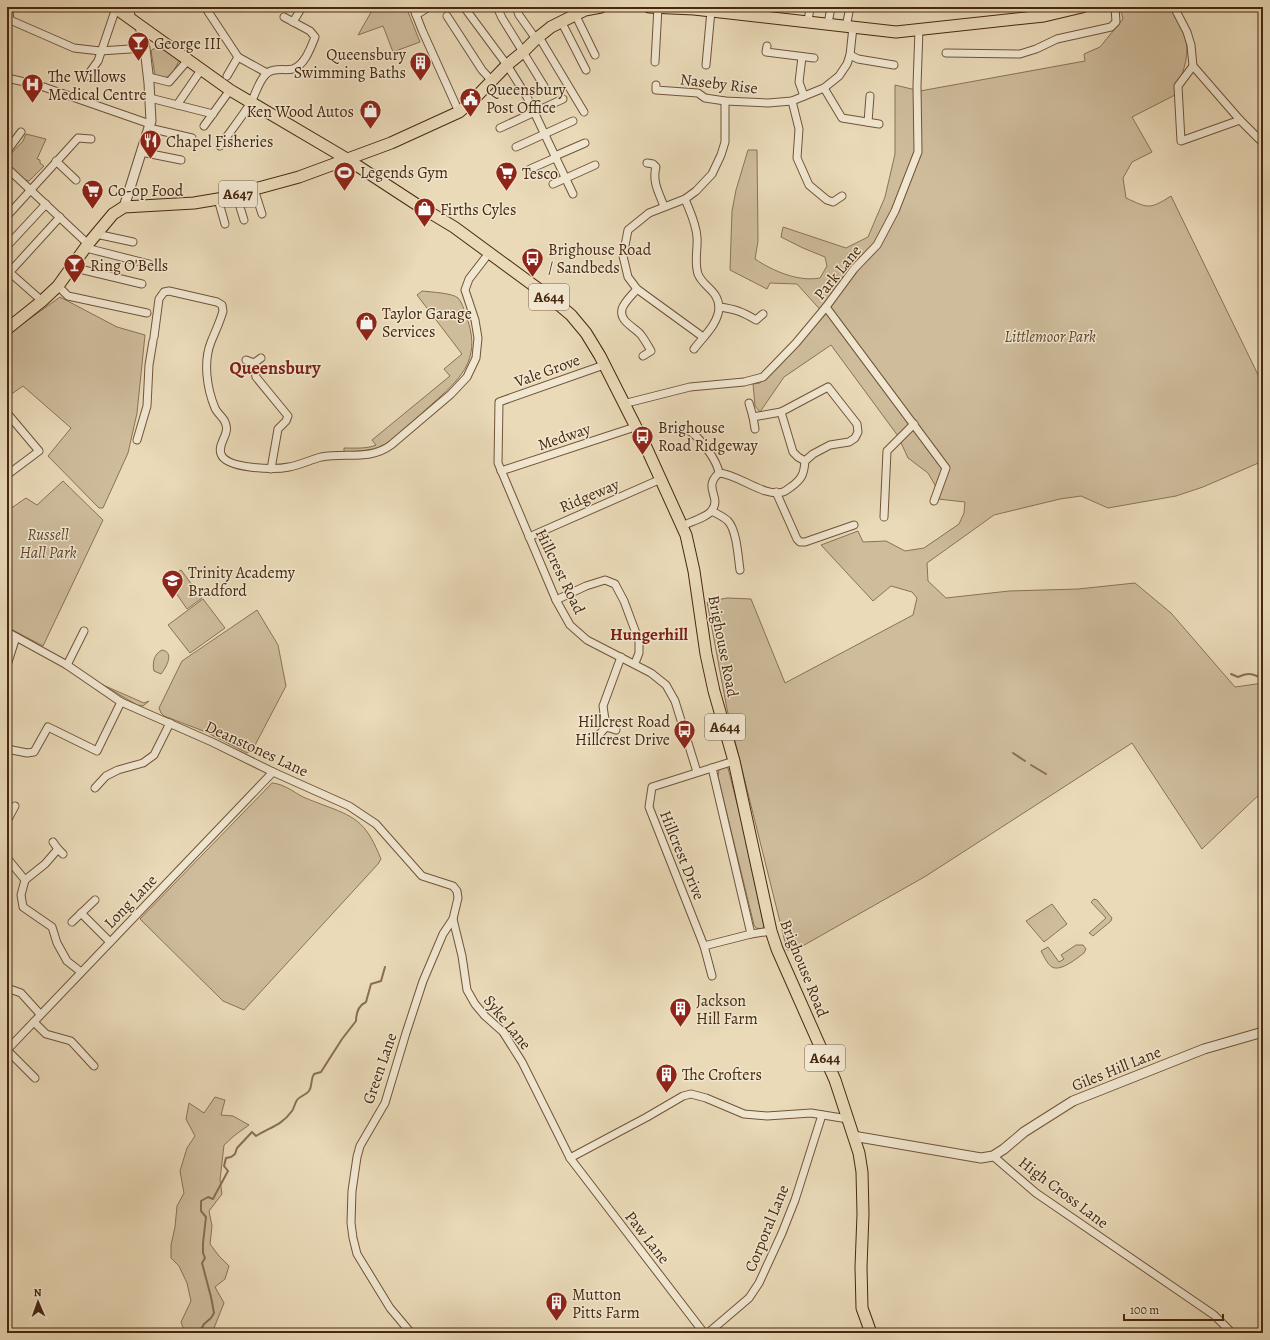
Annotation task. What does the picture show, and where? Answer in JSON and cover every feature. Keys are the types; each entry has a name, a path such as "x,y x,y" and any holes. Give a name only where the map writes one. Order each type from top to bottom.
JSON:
{"main road":[{"name":"A644","path":"115,7 130,13 140,26 230,90 347,159"},
{"name":"A647","path":"124,207 194,203 218,199 299,177 391,143 459,112 507,65 551,27 585,10 601,7"},
{"path":"649,7 711,11 896,32 1044,16 1082,7"},
{"name":"Brighouse Road","path":"347,159 454,227 540,290 571,315 586,333 604,365 661,479 682,526 686,535 694,571 706,654 714,691 734,761 771,930 777,949 835,1080 859,1153 862,1172 862,1308 871,1333"},
{"path":"7,329 24,317 58,286 96,234 113,214 124,207"}],"street":[{"path":"87,76 98,61 115,7"},
{"path":"205,7 238,57 267,73"},
{"path":"293,22 302,7"},
{"path":"413,7 424,36 459,112"},
{"path":"416,15 429,7"},
{"path":"464,7 507,65 527,96 573,194"},
{"path":"497,7 502,18 544,86"},
{"path":"516,7 519,15 538,38 584,112"},
{"path":"808,22 810,7"},
{"path":"828,24 831,7"},
{"name":"Naseby Rise","path":"656,90 698,93 705,98 726,101 768,103 792,100 824,88 839,76 847,64 850,55 850,7"},
{"path":"946,53 1020,54 1036,49 1057,39 1111,27 1116,22 1115,7"},
{"path":"1174,7 1187,32 1191,45 1193,66 1240,120 1263,143"},
{"path":"655,62 658,8"},
{"path":"11,10 10,20 74,48 100,51 145,48"},
{"path":"706,65 711,11"},
{"path":"575,14 595,55"},
{"path":"447,16 492,81"},
{"path":"220,146 251,102 258,86 267,73 278,69 293,69 301,64 311,49 315,37 310,31 284,17"},
{"path":"561,21 586,70"},
{"path":"124,207 151,122 149,77 140,26"},
{"name":"Park Lane","path":"623,404 690,388 744,382 763,377 796,343 826,307 854,269 877,245 895,211 918,152 917,86 919,29"},
{"path":"766,46 766,52 814,58"},
{"path":"850,55 858,60 894,65"},
{"path":"227,76 238,57"},
{"path":"802,57 799,82 804,96"},
{"path":"149,77 169,82 188,60"},
{"path":"1193,66 1178,86 1181,140 1240,120"},
{"path":"177,105 201,70"},
{"path":"7,78 38,86 150,126 192,138"},
{"path":"824,88 842,118 879,124"},
{"path":"204,126 230,90"},
{"path":"868,122 870,96"},
{"path":"150,98 213,114"},
{"path":"500,128 563,99"},
{"path":"792,100 799,129 797,158 809,185 827,200 833,202 842,196"},
{"path":"703,337 637,289 628,277 624,266 623,256 625,237 628,230 649,213 685,199 712,174 725,142 726,101"},
{"path":"516,147 573,121"},
{"path":"7,151 21,132"},
{"path":"7,216 78,138 91,138"},
{"path":"530,169 585,143"},
{"path":"142,152 181,160"},
{"path":"56,161 76,180"},
{"path":"552,184 595,164"},
{"path":"647,164 653,164 656,167 655,184 664,206"},
{"path":"7,168 60,217 87,246 149,264"},
{"path":"254,190 262,214"},
{"path":"236,194 244,220"},
{"path":"218,199 225,224"},
{"path":"685,199 695,222 696,266 702,281 716,296 719,307 716,321 694,349"},
{"path":"7,246 46,204"},
{"path":"42,301 8,273 60,217"},
{"path":"96,234 133,242"},
{"path":"137,440 147,406 150,365 159,299 164,292 169,291 217,302 222,305 223,311 207,356 208,376 215,409 223,418 227,427 226,434 220,446 220,452 223,458 234,464 271,469 299,465 325,457 369,455 385,450 451,394 467,377 476,358 478,338 475,320 465,290 469,279 489,253"},
{"path":"71,267 142,284"},
{"path":"58,286 68,296 147,313"},
{"path":"637,289 622,308 622,316 626,322 643,336 651,351 643,356"},
{"path":"719,307 732,308 741,311 756,320 762,314"},
{"path":"826,307 946,468 934,501"},
{"path":"254,363 261,358"},
{"path":"246,360 254,363"},
{"path":"254,363 256,377 288,416 286,421 278,429 271,469"},
{"name":"Vale Grove","path":"499,402 604,365"},
{"path":"682,526 706,515 712,510 715,505 711,485 712,479 719,473 726,473 752,486 769,492 783,492 801,479 805,461 813,454 830,445 849,442 856,438 858,432 858,424 828,387 781,412 753,417"},
{"name":"Hillcrest Road","path":"499,402 498,463 556,600 570,625 587,640 635,663 666,685 675,701 697,772"},
{"path":"748,403 755,429"},
{"path":"781,412 793,452 805,461"},
{"path":"7,413 38,451 7,475"},
{"path":"884,517 887,451 914,424"},
{"name":"Medway","path":"501,471 635,426"},
{"path":"693,432 711,455 718,467 719,473"},
{"name":"Ridgeway","path":"529,537 661,479"},
{"path":"776,492 797,539 800,542 804,542 854,525"},
{"path":"712,510 727,520 731,525 734,533 740,570"},
{"path":"556,600 586,586 604,580 615,584 624,601 639,641 639,653 635,663"},
{"path":"67,665 84,631"},
{"name":"Deanstones Lane","path":"7,632 67,665 121,702 170,723 349,806 376,824 422,876 452,886 457,891 458,898 453,919"},
{"path":"7,664 16,637"},
{"path":"599,735 606,727 603,706 621,657"},
{"path":"7,749 27,753 34,752 48,727 97,751 121,702"},
{"path":"95,788 106,776 118,770 143,763 154,755 170,723"},
{"path":"606,727 616,730"},
{"name":"Hillcrest Drive","path":"712,976 704,946 649,807 652,787 734,761"},
{"path":"712,768 751,934"},
{"name":"Long Lane","path":"7,1050 273,772"},
{"path":"7,821 15,806"},
{"path":"53,842 61,852 25,880 21,895 23,907 52,927 57,943 67,961 81,972"},
{"path":"7,858 25,880"},
{"path":"72,922 95,900"},
{"path":"81,913 110,942"},
{"name":"Syke Lane","path":"453,919 462,956 467,990 475,1004 485,1016 503,1032 522,1062 570,1158"},
{"name":"Green Lane","path":"411,1333 411,1331 390,1308 357,1254 351,1222 354,1169 360,1146 385,1103 406,1033 424,981 443,934 453,919"},
{"path":"704,946 771,930"},
{"path":"7,988 21,992 40,1014"},
{"path":"34,1022 46,1034 70,1041 94,1066"},
{"name":"Giles Hill Lane","path":"992,1156 1004,1149 1024,1132 1073,1101 1204,1049 1263,1032"},
{"path":"7,1050 35,1078"},
{"path":"570,1158 682,1096 691,1094 706,1098 744,1114 767,1116 811,1113 848,1119"},
{"name":"Corporal Lane","path":"708,1333 749,1298 759,1283 782,1234 795,1200 822,1114"},
{"path":"854,1136 981,1158 992,1156"},
{"name":"High Cross Lane","path":"992,1156 1036,1193 1214,1315 1232,1333"},
{"name":"Paw Lane","path":"570,1158 704,1333"}],"green space":[{"path":"374,7 406,7 420,42 393,52 383,26 358,35"},
{"name":"Littlemoor Park","path":"1120,7 1170,7 1185,37 1187,48 1186,62 1175,95 1132,117 1152,152 1132,162 1123,178 1126,198 1148,206 1158,204 1171,196 1263,385 1263,461 1203,487 1176,496 1108,508 1081,496 1060,499 994,515 927,563 928,581 946,598 1009,591 1078,589 1135,583 1171,613 1235,687 1263,683 1263,791 1202,849 1132,743 926,876 799,948 787,950 727,709 707,602 727,598 751,599 785,683 913,615 917,598 912,592 891,586 873,601 821,545 858,531 863,542 886,541 905,551 924,548 959,524 964,513 965,502 938,499 935,485 928,473 908,458 898,436 831,345 784,377 760,412 755,406 753,384 760,383 825,315 797,284 770,283 767,289 730,270 732,211 736,190 748,150 757,150 758,241 755,259 770,268 795,277 812,279 820,278 827,266 825,257 781,237 783,227 846,248 868,237 885,197 895,154 895,85 920,91 1085,61 1084,54 1100,47 1123,19"},
{"path":"163,47 179,61 171,76 163,78 155,75 151,51 153,49"},
{"path":"26,134 46,139 37,159 40,160 40,163 44,166 29,181 25,180 7,163 7,158 23,141"},
{"path":"422,291 455,296 461,303 468,321 472,347 465,368 451,387 390,441 374,449 344,452 344,448 365,448 376,445 372,440 450,376 444,369 462,354 417,295"},
{"path":"60,297 117,327 145,335 137,413 128,453 103,508 99,508 48,456 71,428 23,386 7,397 7,335"},
{"name":"Russell Hall Park","path":"63,481 103,520 43,646 7,627 7,511 26,498 37,505"},
{"path":"181,570 202,598 187,609 167,580"},
{"path":"203,599 225,628 190,653 168,625"},
{"path":"257,610 278,645 286,686 253,749 247,753 206,732 164,716 159,708 182,661"},
{"path":"162,650 166,651 169,657 161,674 154,671 153,665 155,656"},
{"path":"103,685 144,703 149,701 143,706 137,705"},
{"path":"725,767 728,768 742,823 764,926 762,929 756,928 754,925 718,777 719,769"},
{"path":"272,783 284,786 303,797 337,810 354,819 366,830 381,859 244,1010 223,1001 140,919"},
{"path":"1094,899 1097,900 1112,918 1111,921 1093,936 1089,933 1106,918 1091,902"},
{"path":"1052,904 1067,924 1044,942 1026,921"},
{"path":"1076,945 1083,945 1086,949 1084,953 1069,964 1060,968 1050,966 1041,951 1048,947 1059,962 1064,959 1061,955"},
{"path":"215,1097 225,1100 221,1115 233,1116 249,1125 224,1145 220,1180 222,1194 209,1211 212,1226 210,1244 229,1266 225,1279 215,1287 224,1303 212,1333 185,1333 181,1322 191,1301 187,1283 179,1266 171,1258 171,1245 175,1227 177,1206 184,1193 180,1171 187,1148 195,1136 186,1119 189,1103 204,1113"}],"waterway":[{"path":"1231,674 1238,677 1249,674 1259,677 1263,676"},
{"path":"1013,753 1025,761"},
{"path":"1031,765 1046,774"},
{"path":"199,1333 204,1324 214,1313 202,1263 205,1258 203,1253 203,1243 206,1217 201,1211 201,1201 208,1197 213,1199 228,1171 224,1166 226,1158 235,1154 237,1148 252,1132 256,1136 284,1120 292,1111 297,1100 309,1091 314,1074 321,1072 342,1039 356,1021 358,1010 366,1002 371,984 381,981 385,967"}],"place":[{"name":"George III","path":"139,62"},
{"name":"Queensbury Swimming Baths","path":"421,82"},
{"name":"The Willows Medical Centre","path":"33,104"},
{"name":"Queensbury Post Office","path":"471,118"},
{"name":"Ken Wood Autos","path":"370,130"},
{"name":"Chapel Fisheries","path":"150,160"},
{"name":"Legends Gym","path":"344,192"},
{"name":"Tesco","path":"506,192"},
{"name":"Co-op Food","path":"92,210"},
{"name":"Firths Cyles","path":"424,228"},
{"name":"Brighouse Road / Sandbeds","path":"532,278"},
{"name":"Ring O'Bells","path":"75,284"},
{"name":"Taylor Garage Services","path":"366,342"},
{"name":"Brighouse Road Ridgeway","path":"642,456"},
{"name":"Trinity Academy Bradford","path":"173,600"},
{"name":"Hillcrest Road Hillcrest Drive","path":"685,750"},
{"name":"Jackson Hill Farm","path":"680,1028"},
{"name":"The Crofters","path":"667,1094"},
{"name":"Mutton Pitts Farm","path":"557,1322"}],"district":[{"name":"Queensbury","path":"275,368"},
{"name":"Hungerhill","path":"649,634"}]}
